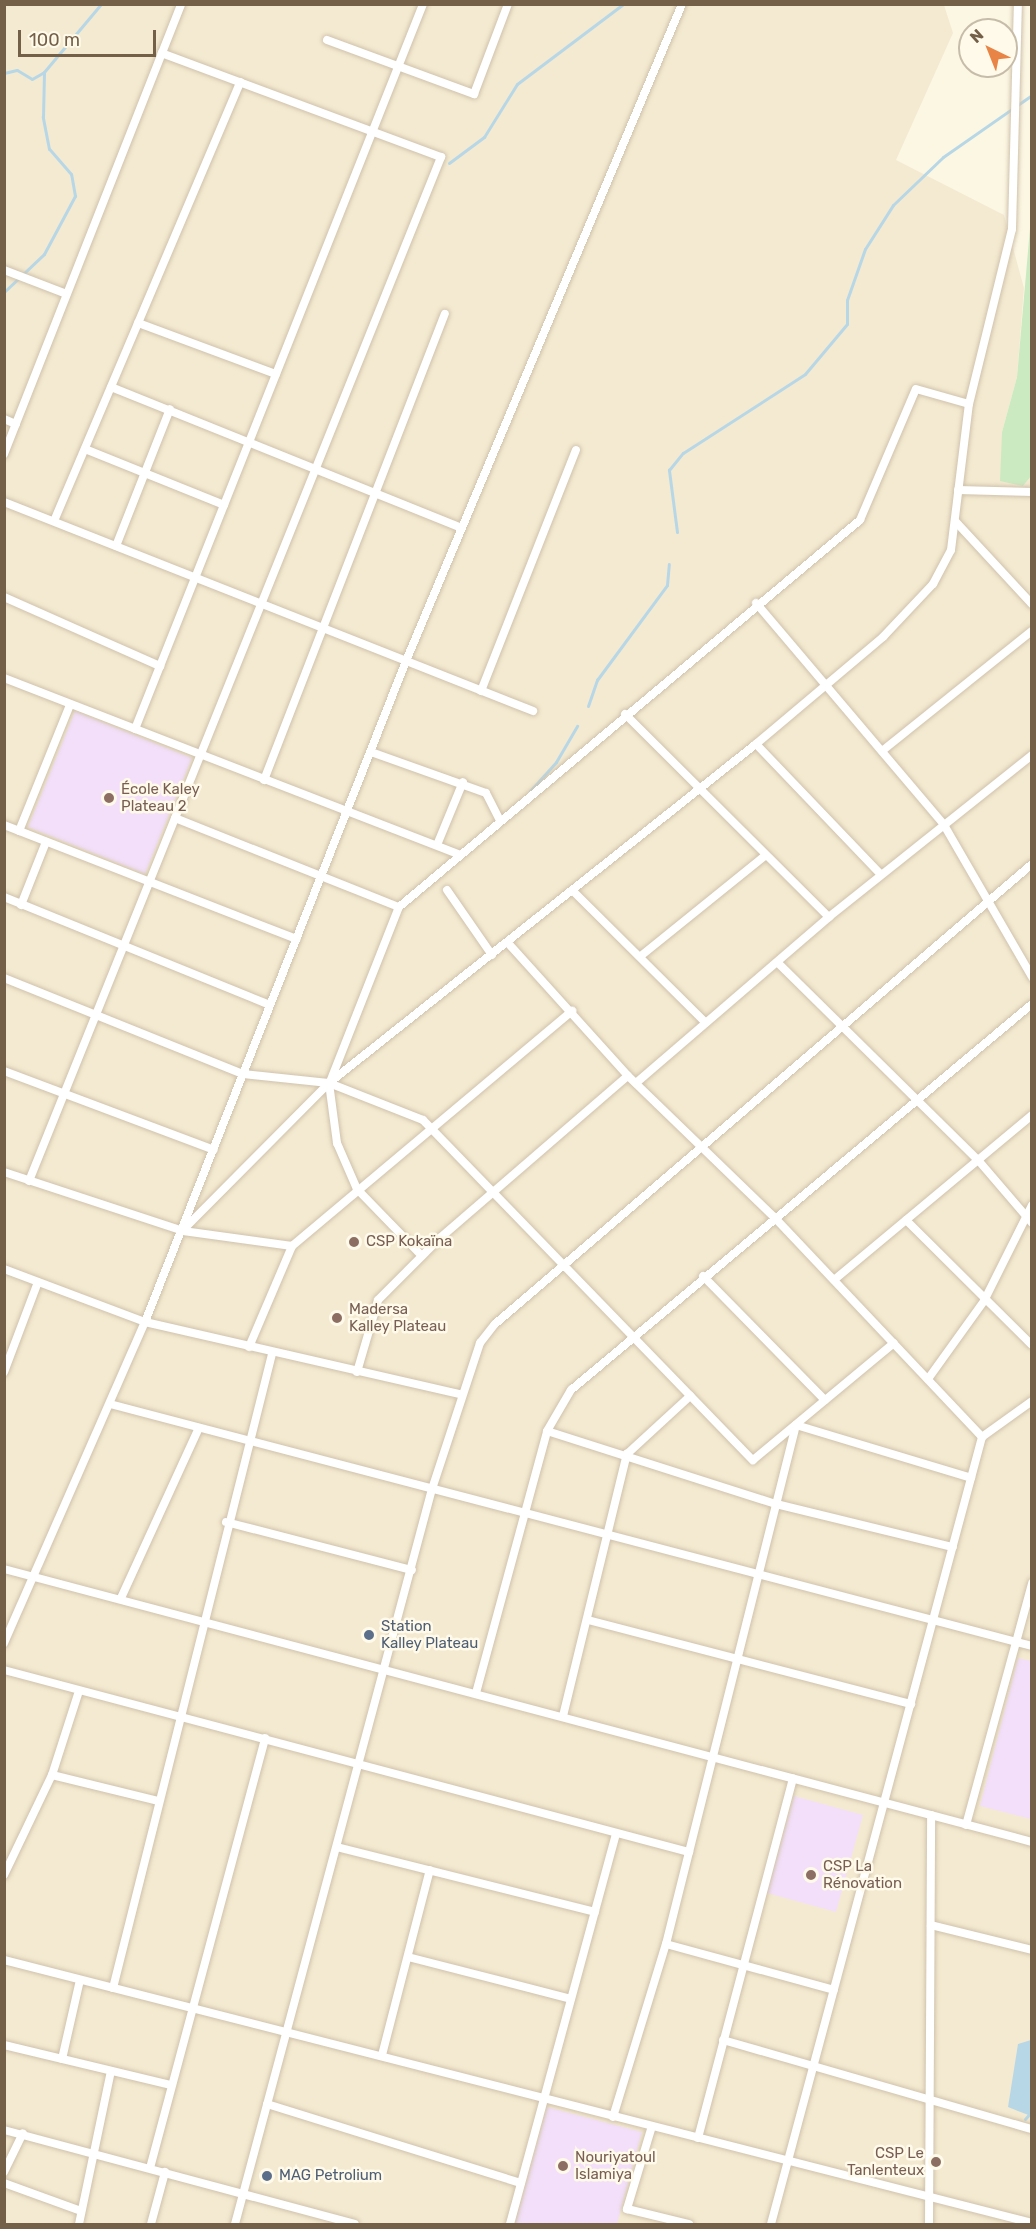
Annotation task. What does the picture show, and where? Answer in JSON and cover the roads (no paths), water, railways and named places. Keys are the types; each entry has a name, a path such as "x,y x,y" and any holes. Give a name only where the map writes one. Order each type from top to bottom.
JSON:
{"street":[{"path":"4,454 181,4"},
{"path":"135,729 423,4"},
{"path":"327,40 474,94 508,4"},
{"path":"4,1642 37,1575 146,1322 406,661 682,4"},
{"path":"183,1231 329,1083 698,792 826,685 933,584 951,550 969,404 1012,229 1018,4"},
{"path":"29,1181 441,157 162,52"},
{"path":"54,521 240,81"},
{"path":"4,270 67,294"},
{"path":"264,780 445,314"},
{"path":"138,323 276,374"},
{"path":"111,387 317,466 462,528"},
{"path":"422,1256 357,1189 337,1143 329,1083 399,907 756,603 860,520 916,389 969,404"},
{"path":"116,546 170,409"},
{"path":"4,419 16,424"},
{"path":"84,449 224,505"},
{"path":"481,691 576,450"},
{"path":"958,490 1032,492"},
{"path":"4,502 532,711"},
{"path":"956,522 1032,604"},
{"path":"4,597 160,666"},
{"path":"756,603 945,825 986,901 1032,977"},
{"path":"882,751 1032,631"},
{"path":"4,678 460,855"},
{"path":"19,831 70,705"},
{"path":"625,714 698,792 829,917"},
{"path":"756,744 881,875"},
{"path":"370,752 463,782 486,793 500,820"},
{"path":"636,1083 779,964 829,917 1032,755"},
{"path":"437,845 463,782"},
{"path":"175,818 399,907"},
{"path":"4,825 297,939"},
{"path":"21,904 46,842"},
{"path":"642,955 766,855"},
{"path":"235,2224 432,1489 474,1355 495,1324 986,901 1032,864"},
{"path":"447,890 492,955"},
{"path":"573,891 642,955 706,1023"},
{"path":"4,897 270,1005"},
{"path":"508,943 572,1011 628,1076 774,1217 982,1437"},
{"path":"779,964 978,1160 1032,1223"},
{"path":"4,978 243,1074 329,1083 423,1120 492,1195 753,1460 894,1343"},
{"path":"476,1693 547,1431 571,1390 703,1276 1032,1004"},
{"path":"249,1347 292,1246 357,1189 434,1131 572,1011"},
{"path":"4,1071 214,1150"},
{"path":"357,1372 378,1300 422,1256 628,1076"},
{"path":"834,1280 1032,1114"},
{"path":"4,1172 183,1231 292,1246"},
{"path":"928,1379 984,1301 1032,1205"},
{"path":"906,1220 984,1301 1032,1346"},
{"path":"4,1269 146,1322 272,1354 460,1395"},
{"path":"703,1276 825,1400"},
{"path":"4,1372 38,1282"},
{"path":"113,1988 226,1522 272,1354"},
{"path":"563,1716 627,1454 690,1395"},
{"path":"771,2224 982,1437 1032,1401"},
{"path":"110,1404 1032,1646"},
{"path":"796,1425 971,1478"},
{"path":"613,2117 666,1944 796,1425"},
{"path":"121,1598 199,1428"},
{"path":"547,1431 627,1454 776,1504 953,1547"},
{"path":"226,1522 412,1570"},
{"path":"4,1569 37,1575 1032,1842"},
{"path":"966,1825 1032,1583"},
{"path":"588,1620 911,1704"},
{"path":"4,1670 177,1718 360,1761 616,1834 689,1852"},
{"path":"4,1875 52,1775 79,1691"},
{"path":"150,2168 265,1738"},
{"path":"52,1775 159,1802"},
{"path":"698,2138 793,1778"},
{"path":"929,2224 931,1815"},
{"path":"510,2224 616,1834"},
{"path":"337,1847 595,1912"},
{"path":"382,2055 430,1870"},
{"path":"931,1925 1032,1950"},
{"path":"666,1944 834,1990"},
{"path":"408,1957 571,1999"},
{"path":"4,1960 287,2030 613,2117 1032,2223"},
{"path":"62,2059 80,1980"},
{"path":"723,2040 1032,2128"},
{"path":"4,2045 171,2085"},
{"path":"79,2224 96,2154 111,2071"},
{"path":"267,2104 521,2183"},
{"path":"652,2126 627,2209 689,2224"},
{"path":"4,2130 23,2133 165,2172 340,2223 354,2224"},
{"path":"4,2172 23,2133"},
{"path":"151,2224 165,2172"},
{"path":"4,2184 81,2211"}],"water":[{"path":"1032,2040 1031,2116 1008,2107 1018,2044"}],"waterway":[{"path":"4,73 17,70 32,79 44,72 101,4"},
{"path":"449,163 484,137 517,84 623,4"},
{"path":"4,292 44,254 75,196 71,174 49,149 43,117 44,72"},
{"path":"677,532 669,470 683,453 805,374 847,324 847,300 865,249 893,205 943,157 1032,95"},
{"path":"588,706 597,680 667,585 669,564"},
{"path":"530,791 556,762 577,726"},
{"path":"1025,2119 1032,2111"}],"place":[{"name":"École Kaley Plateau 2","path":"109,798"},
{"name":"CSP Kokaïna","path":"354,1242"},
{"name":"Madersa Kalley Plateau","path":"337,1318"},
{"name":"Station Kalley Plateau","path":"369,1635"},
{"name":"CSP La Rénovation","path":"811,1875"},
{"name":"CSP Le Tanlenteux","path":"936,2162"},
{"name":"Nouriyatoul Islamiya","path":"563,2166"},
{"name":"MAG Petrolium","path":"267,2176"}]}
